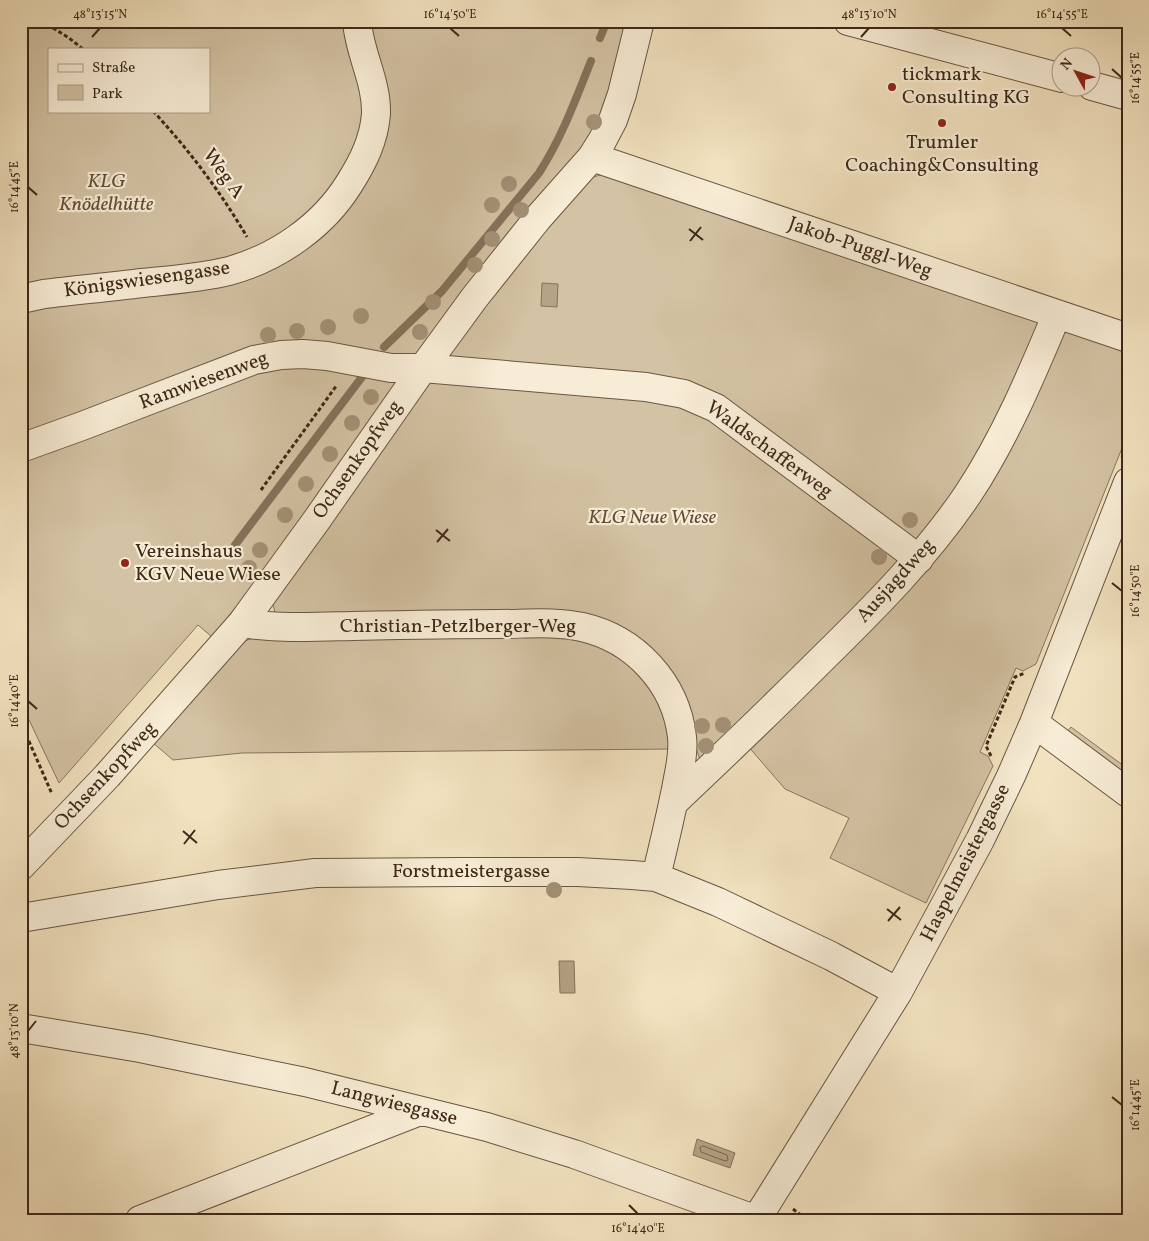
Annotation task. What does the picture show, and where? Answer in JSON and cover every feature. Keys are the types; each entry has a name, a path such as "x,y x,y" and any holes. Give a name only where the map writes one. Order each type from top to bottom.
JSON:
{"street":[{"name":"Ochsenkopfweg","path":"21,866 64,822 242,623 316,521 422,368 506,256 592,157 609,127 622,94 640,21"},
{"path":"848,21 1052,75"},
{"name":"Königswiesengasse","path":"21,299 44,294 199,277 228,271 260,260 289,244 316,223 343,194 365,155 374,129 375,99 357,25"},
{"path":"1102,89 1128,96"},
{"name":"Jakob-Puggl-Weg","path":"592,157 1128,338"},
{"name":"Ausjagdweg","path":"673,802 854,628 918,559 967,495 996,447 1023,392 1057,314"},
{"name":"Ramwiesenweg","path":"21,448 254,360 281,354 303,354 391,368 422,368"},
{"name":"Waldschafferweg","path":"422,368 646,387 684,394 701,401 730,418 918,559"},
{"name":"Haspelmeistergasse","path":"757,1220 898,992 980,840 1034,724 1124,470"},
{"name":"Christian-Petzlberger-Weg","path":"242,623 283,628 554,624 582,627 602,633 632,650 650,666 664,683 675,704 682,739 681,762 656,878"},
{"path":"1034,724 1128,793"},
{"name":"Forstmeistergasse","path":"21,918 218,884 315,873 578,872 632,875 656,878 693,892 831,956 898,992"},
{"name":"Langwiesgasse","path":"21,1028 140,1048 305,1082 487,1127 574,1154 757,1220"},
{"path":"140,1220 420,1111"}],"path":[{"path":"42,21 82,48"},
{"name":"Weg A","path":"154,112 202,168 230,208 260,260"},
{"path":"261,490 340,381 350,360"},
{"path":"1124,470 1128,441"},
{"path":"993,761 986,746 1016,677 1031,671"},
{"path":"21,723 64,822"},
{"path":"790,1207 807,1220"}],"green space":[{"name":"KLG Knödelhütte","path":"21,21 348,21 362,80 363,131 335,185 308,214 265,246 218,262 21,287"},
{"path":"368,21 631,21 599,129 508,240 243,598 212,637 198,625 59,783 21,703 21,312 52,305 233,281 365,182"},
{"path":"604,174 1040,318 1036,335 972,469 915,542 742,417 454,363 448,351 566,202 593,177"},
{"path":"1069,331 1128,348 1128,433 1036,664 1023,671 1016,668 980,752 988,756 993,766 926,903 830,858 849,818 785,789 747,745 897,601 1061,335"},
{"name":"KLG Neue Wiese","path":"431,381 583,389 702,411 897,554 900,565 700,760 683,706 624,635 277,620 272,601 417,392"},
{"path":"554,633 610,646 662,694 671,749 242,753 173,760 152,742 241,642 260,636"},
{"path":"1071,727 1128,769 1128,777 1067,732"}],"water":[{"path":"542,283 558,284 557,307 541,306"},
{"path":"559,961 574,961 575,993 560,993"},
{"path":"697,1139 735,1153 730,1168 693,1155"}],"waterway":[{"path":"600,38 607,21"},
{"path":"384,347 442,291 539,173 574,105 591,61"},
{"path":"235,545 365,373"}],"place":[{"name":"tickmark Consulting KG","path":"892,87"},
{"name":"Trumler Coaching&Consulting","path":"942,123"},
{"name":"Vereinshaus KGV Neue Wiese","path":"125,563"}]}
